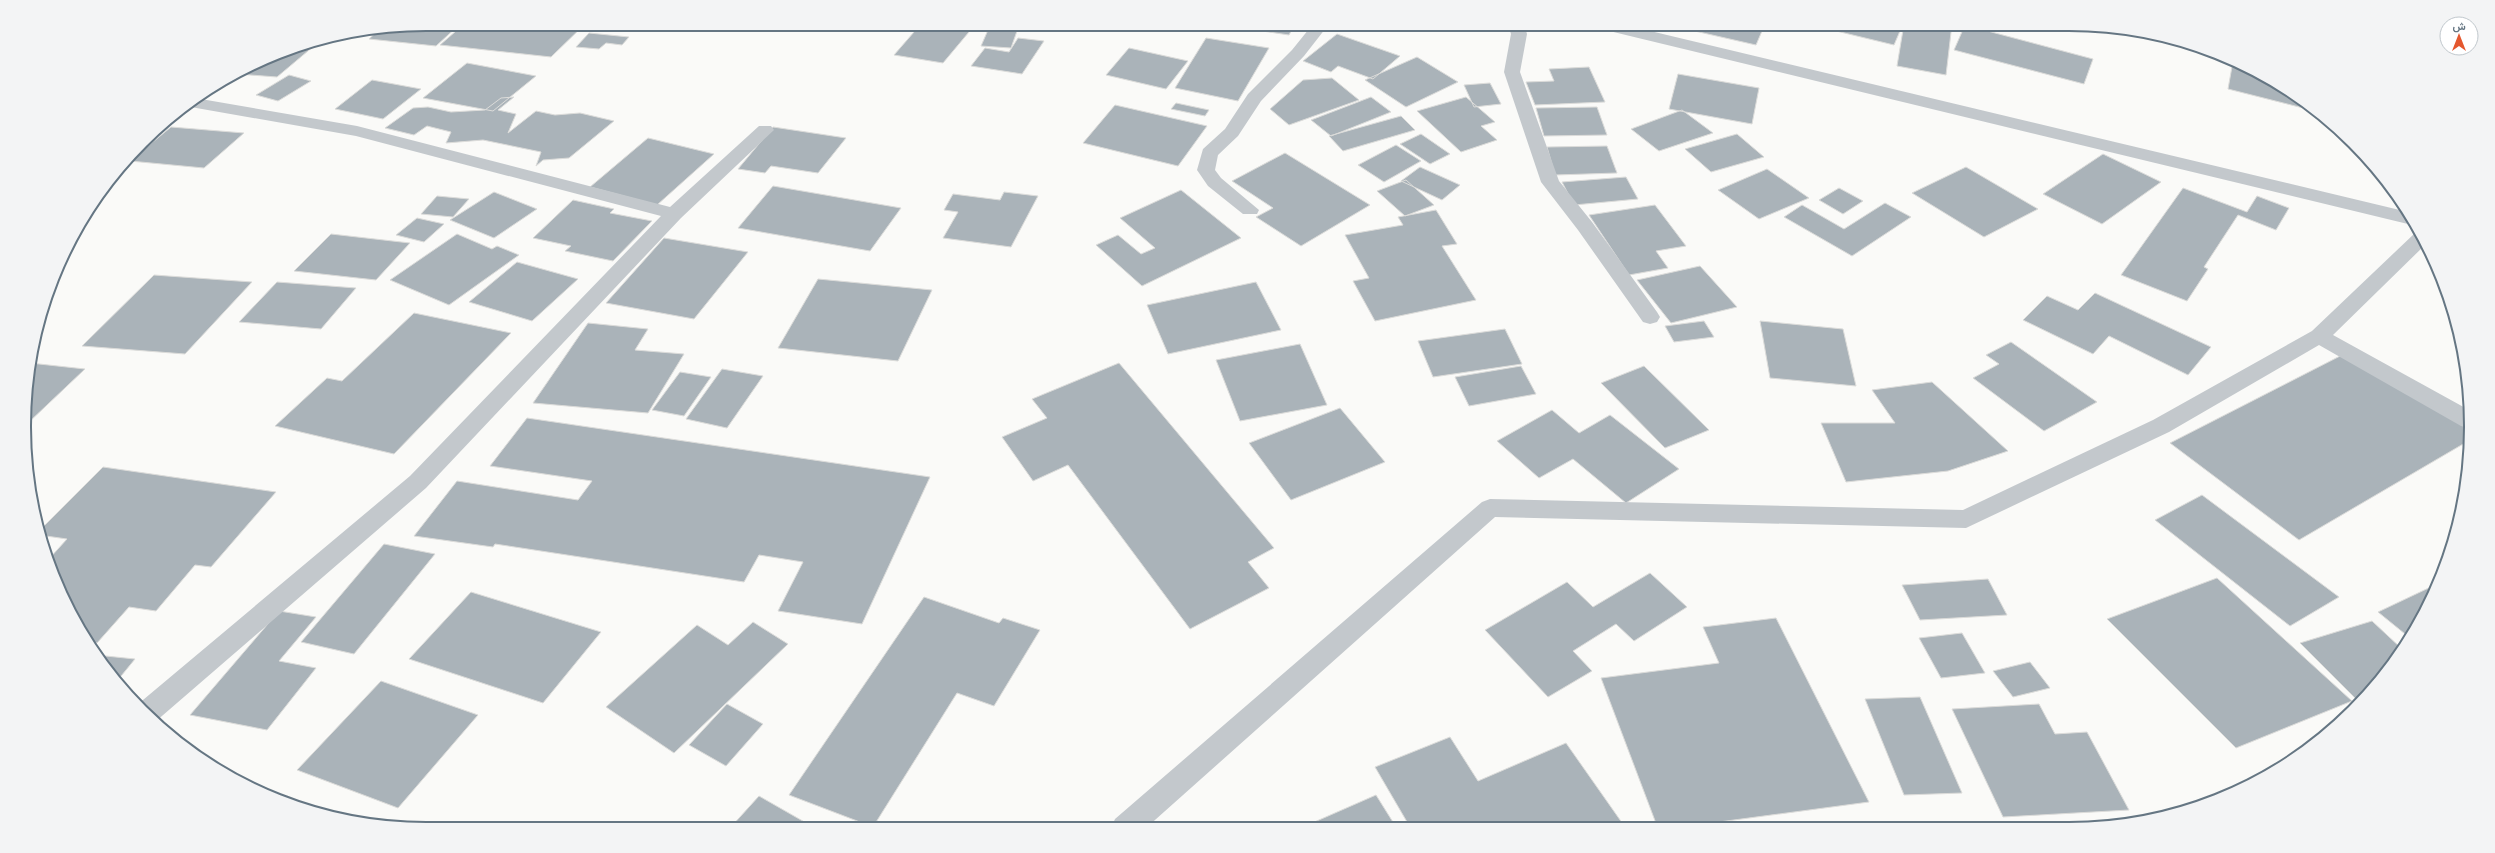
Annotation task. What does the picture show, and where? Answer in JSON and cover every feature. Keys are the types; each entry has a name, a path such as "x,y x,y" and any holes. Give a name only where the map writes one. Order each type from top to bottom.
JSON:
{"street":[{"path":"1250,210 1214,182 1206,170 1209,153 1232,132 1254,98 1298,53 1315,31"},
{"path":"1518,31 1519,34 1512,72 1550,182 1585,226 1650,317"},
{"path":"1630,31 2403,217"},
{"path":"199,104 357,131 674,214"},
{"path":"151,709 418,482 674,214 765,130"},
{"path":"1132,822 1490,508 1966,519 2161,426 2319,336 2417,241"},
{"path":"2319,336 2464,417"}],"building":[{"path":"452,31 436,46 369,39 375,34"},
{"path":"456,31 578,31 551,57 440,45"},
{"path":"915,31 970,31 943,63 894,55"},
{"path":"988,31 1017,31 1011,48 981,46"},
{"path":"1262,31 1291,31 1289,35"},
{"path":"1695,31 1762,31 1756,45"},
{"path":"1836,31 1900,31 1894,45"},
{"path":"1903,31 1951,31 1946,75 1897,66"},
{"path":"1962,31 1988,31 2093,59 2084,84 1954,50"},
{"path":"589,33 629,37 622,45 606,43 599,49 576,47"},
{"path":"1337,34 1400,56 1373,79 1338,66 1331,72 1303,61"},
{"path":"1018,38 1044,41 1022,74 971,66 985,48 1009,52"},
{"path":"1206,38 1269,48 1238,101 1175,88"},
{"path":"311,48 277,77 247,75 275,61"},
{"path":"1129,48 1188,61 1166,89 1106,75"},
{"path":"1417,57 1458,82 1406,107 1365,80"},
{"path":"467,63 536,76 493,111 423,98"},
{"path":"1589,67 1605,102 1535,105 1526,82 1554,81 1549,69"},
{"path":"2232,67 2266,84 2301,108 2228,89"},
{"path":"1678,74 1759,88 1752,124 1669,109"},
{"path":"289,75 311,81 278,101 256,95"},
{"path":"1332,78 1359,100 1289,125 1270,109 1303,80"},
{"path":"372,80 421,89 383,119 335,109"},
{"path":"1490,83 1501,104 1474,107 1464,85"},
{"path":"514,97 498,110 516,114 508,133 536,111 555,115 580,113 614,121 569,158 543,160 536,166 541,152 483,140 446,143 451,132 427,126 414,135 385,128 413,108 428,107 451,112 485,110 501,98"},
{"path":"1371,97 1391,112 1331,136 1311,120"},
{"path":"1466,97 1495,122 1481,126 1497,140 1461,152 1417,111"},
{"path":"1176,103 1209,110 1205,116 1171,109"},
{"path":"1115,105 1207,126 1178,166 1083,143"},
{"path":"1597,107 1607,135 1544,136 1536,108"},
{"path":"1682,110 1713,133 1659,151 1631,129"},
{"path":"1401,116 1415,130 1343,151 1329,136"},
{"path":"171,127 244,133 204,168 133,161 148,146"},
{"path":"773,127 846,138 818,173 771,166 765,173 738,169"},
{"path":"1421,134 1450,154 1430,164 1400,144"},
{"path":"1737,134 1764,157 1711,172 1685,149"},
{"path":"648,138 714,154 657,205 590,187"},
{"path":"1396,145 1421,161 1384,182 1358,165"},
{"path":"1607,146 1617,173 1555,175 1547,147"},
{"path":"1285,153 1370,205 1301,246 1256,217 1273,208 1232,181"},
{"path":"2103,154 2161,182 2102,224 2043,194"},
{"path":"1420,167 1460,185 1442,200 1401,181"},
{"path":"1966,167 2038,209 1984,237 1912,193"},
{"path":"1767,169 1809,198 1759,219 1718,190"},
{"path":"1626,177 1638,199 1574,205 1562,182"},
{"path":"1406,180 1434,205 1405,216 1377,191"},
{"path":"773,186 901,208 870,251 738,228"},
{"path":"1839,188 1863,201 1843,214 1819,200"},
{"path":"2183,188 2247,212 2257,196 2289,208 2276,230 2238,215 2204,267 2208,269 2187,301 2121,275"},
{"path":"1181,190 1241,238 1142,286 1096,245 1118,235 1141,254 1155,248 1120,218"},
{"path":"494,192 537,209 494,238 450,220"},
{"path":"1004,192 1038,196 1011,247 943,238 958,212 944,210 953,194 1000,200"},
{"path":"437,196 469,199 453,217 421,214"},
{"path":"573,200 614,209 610,213 652,221 613,261 565,251 571,246 533,238"},
{"path":"1885,203 1911,217 1852,256 1784,217 1802,205 1844,229"},
{"path":"1655,205 1686,246 1656,251 1668,268 1629,275 1589,215"},
{"path":"1436,210 1457,244 1442,246 1476,300 1375,321 1353,281 1369,278 1345,235 1403,225 1398,217"},
{"path":"417,218 444,224 424,242 396,235"},
{"path":"331,234 410,243 376,280 294,271"},
{"path":"457,234 492,249 497,246 519,255 449,305 390,280"},
{"path":"664,238 748,252 694,319 606,303"},
{"path":"517,262 578,279 532,321 469,302"},
{"path":"1700,266 1737,307 1671,323 1637,280"},
{"path":"154,275 252,282 185,354 82,346"},
{"path":"818,279 932,290 898,361 778,348"},
{"path":"277,282 356,288 321,329 239,322"},
{"path":"1256,282 1281,330 1168,354 1147,305"},
{"path":"2095,293 2211,347 2188,375 2109,336 2093,354 2023,320 2047,296 2078,310"},
{"path":"414,313 511,333 394,454 275,426 327,378 342,381"},
{"path":"1704,321 1714,337 1674,342 1665,326"},
{"path":"1760,321 1843,329 1856,386 1770,378"},
{"path":"588,323 648,329 635,350 684,354 648,413 533,403"},
{"path":"1505,329 1522,364 1433,377 1418,341"},
{"path":"2011,342 2097,402 2044,431 1973,378 1999,364 1986,355"},
{"path":"1300,344 1327,405 1240,421 1216,360"},
{"path":"2344,354 2464,426 2463,444 2299,540 2170,443"},
{"path":"1119,363 1274,548 1248,562 1269,588 1190,629 1068,465 1033,481 1002,437 1047,418 1032,399"},
{"path":"36,364 85,369 31,420"},
{"path":"1521,366 1536,394 1469,406 1455,377"},
{"path":"1644,366 1709,430 1665,448 1601,383"},
{"path":"722,369 763,376 727,428 686,419"},
{"path":"680,372 711,377 684,416 652,410"},
{"path":"1932,382 2008,451 1948,471 1846,482 1821,423 1895,423 1872,390"},
{"path":"1340,408 1385,462 1291,500 1249,443"},
{"path":"1552,410 1579,433 1610,415 1679,469 1626,503 1573,459 1539,478 1497,441"},
{"path":"527,418 930,477 862,624 778,611 803,562 759,555 744,582 495,544 493,547 414,536 457,481 578,500 592,481 490,466"},
{"path":"103,467 276,492 211,567 195,565 156,611 129,607 97,643 84,624 72,601 52,555 67,539 46,536 44,526"},
{"path":"2202,495 2339,597 2290,626 2155,520"},
{"path":"384,544 435,554 354,654 301,642"},
{"path":"1650,573 1687,607 1634,641 1616,624 1573,651 1592,671 1548,697 1485,630 1567,582 1593,607"},
{"path":"2217,578 2352,701 2236,748 2107,619"},
{"path":"1988,579 2007,615 1920,620 1902,585"},
{"path":"2429,588 2405,634 2378,612"},
{"path":"471,592 601,632 543,703 409,659"},
{"path":"924,597 999,623 1003,618 1040,630 994,706 957,693 876,822 860,822 789,795"},
{"path":"279,611 316,617 279,661 316,668 267,730 190,715"},
{"path":"1776,618 1869,802 1719,822 1655,822 1601,678 1719,663 1703,627"},
{"path":"2372,621 2398,645 2382,667 2355,698 2300,643"},
{"path":"753,622 788,644 674,753 606,707 697,625 728,645"},
{"path":"1962,633 1985,673 1941,678 1919,638"},
{"path":"105,656 135,659 121,677"},
{"path":"2030,662 2050,688 2013,697 1993,671"},
{"path":"381,681 478,715 398,808 297,770"},
{"path":"1920,697 1962,793 1904,795 1865,699"},
{"path":"727,704 763,724 726,766 689,745"},
{"path":"2039,704 2055,734 2087,732 2129,810 2003,817 1952,709"},
{"path":"1450,737 1478,781 1566,743 1621,822 1407,822 1375,767"},
{"path":"1376,795 1393,822 1314,822"},
{"path":"759,796 804,822 735,822"}]}
